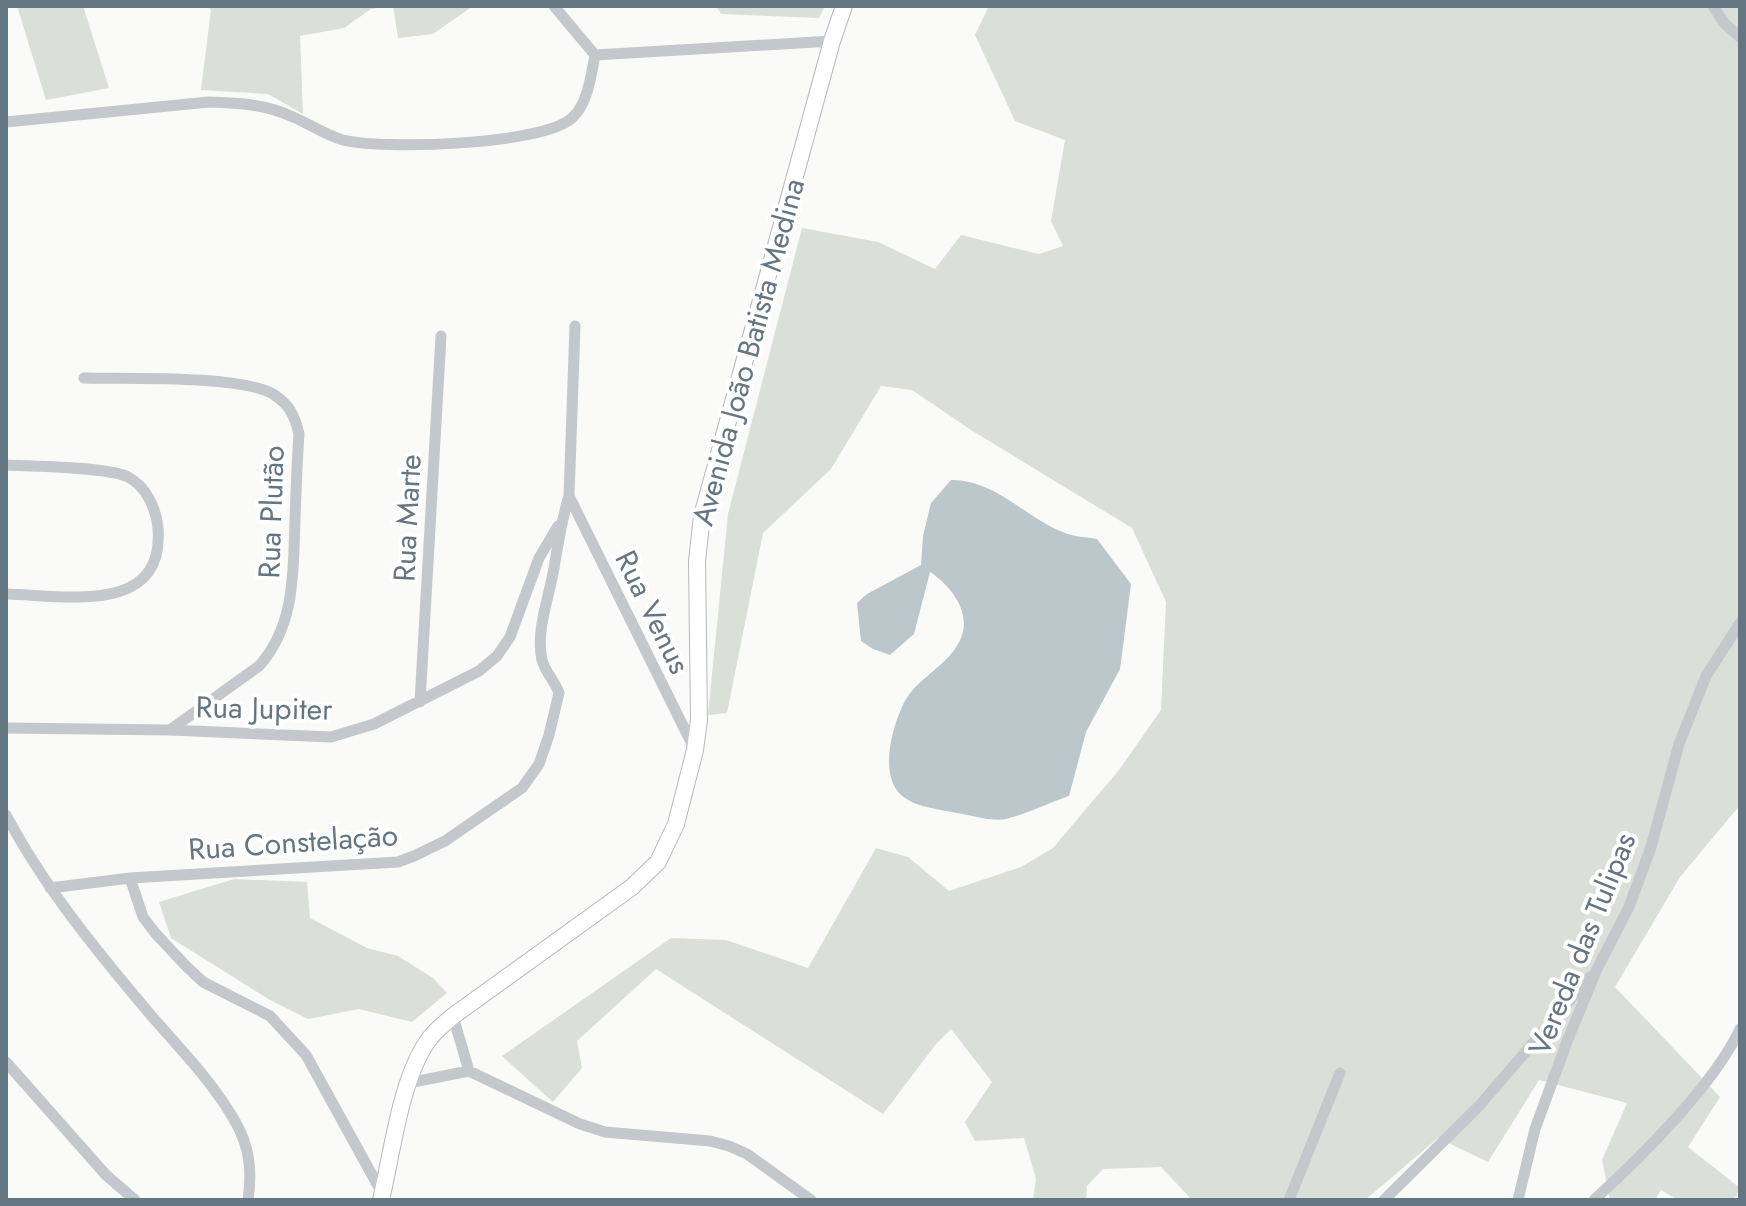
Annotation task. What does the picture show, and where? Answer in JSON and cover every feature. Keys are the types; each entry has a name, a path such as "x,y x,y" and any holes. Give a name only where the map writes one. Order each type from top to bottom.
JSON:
{"main road":[{"name":"Avenida João Batista Medina","path":"382,1197 408,1083 417,1058 430,1037 453,1016 632,887 658,862 676,824 695,750 699,720 697,561 702,516 844,6"}],"street":[{"path":"554,6 595,55"},
{"path":"1713,6 1725,24 1740,37"},
{"path":"595,55 832,41"},
{"path":"6,122 209,102 242,103 272,108 346,141 498,141 557,128 574,117 582,103 595,55"},
{"name":"Rua Constelação","path":"50,888 130,878 398,862 445,841 522,788 539,764 559,693 541,652 544,613 560,522 569,496 575,326"},
{"name":"Rua Marte","path":"420,702 441,336"},
{"name":"Rua Plutão","path":"84,378 230,383 258,387 281,399 291,409 296,421 299,434 292,593 279,636 269,656 259,666 170,730"},
{"path":"6,465 126,475 149,497 158,530 156,557 151,567 139,583 125,592 98,596 6,594"},
{"name":"Rua Venus","path":"569,496 695,750"},
{"name":"Rua Jupiter","path":"6,728 170,730 331,737 374,724 479,671 497,656 510,637 539,558 560,522"},
{"name":"Vereda das Tulipas","path":"1518,1200 1535,1129 1597,969 1629,907 1651,847 1679,744 1706,676 1740,623"},
{"path":"6,815 29,859 94,948 216,1092 237,1124 249,1154 251,1178 248,1200"},
{"path":"130,878 143,917 187,967 203,982 270,1016 306,1055 382,1197"},
{"path":"1384,1200 1479,1106 1597,969"},
{"path":"453,1016 469,1071"},
{"path":"1594,1200 1622,1175 1692,1098 1740,1029"},
{"path":"6,1062 106,1175 135,1200"},
{"path":"408,1083 469,1071 580,1124 605,1132 710,1141 729,1146 747,1154 811,1200"},
{"path":"1289,1200 1340,1073"}],"shaded area":[{"path":"17,6 83,6 109,88 46,100"},
{"path":"208,6 391,6 371,9 344,28 300,36 303,114 268,94 201,90 211,10"},
{"path":"393,6 473,6 433,34 398,38"},
{"path":"716,6 825,6 819,18 721,14"},
{"path":"989,6 1740,6 1740,805 1680,877 1615,987 1720,1097 1688,1147 1740,1188 1734,1200 1678,1200 1661,1190 1655,1200 1610,1200 1602,1160 1627,1103 1539,1080 1488,1162 1438,1138 1365,1200 1192,1200 1161,1167 1103,1169 1087,1186 1086,1200 1033,1200 1036,1179 1024,1138 975,1141 965,1122 992,1082 951,1029 883,1114 656,969 577,1041 582,1068 553,1102 502,1056 671,938 726,940 808,968 876,848 908,857 949,891 1021,867 1053,848 1119,770 1161,710 1166,602 1132,528 971,430 912,390 881,386 831,469 763,533 727,713 708,715 728,514 802,228 878,242 935,269 961,235 1039,254 1063,246 1051,221 1065,140 1015,121 975,35"},
{"path":"951,480 983,486 1065,533 1097,539 1131,584 1120,669 1086,732 1069,796 1006,819 982,818 916,804 897,790 892,780 889,755 902,707 915,688 956,648 964,628 961,609 945,584 930,572 914,634 890,655 861,641 857,603 867,594 921,565 923,536 931,503"},
{"path":"234,879 307,882 310,918 367,948 398,956 433,978 447,993 412,1022 359,1009 308,1019 270,1000 171,938 159,902"}]}
